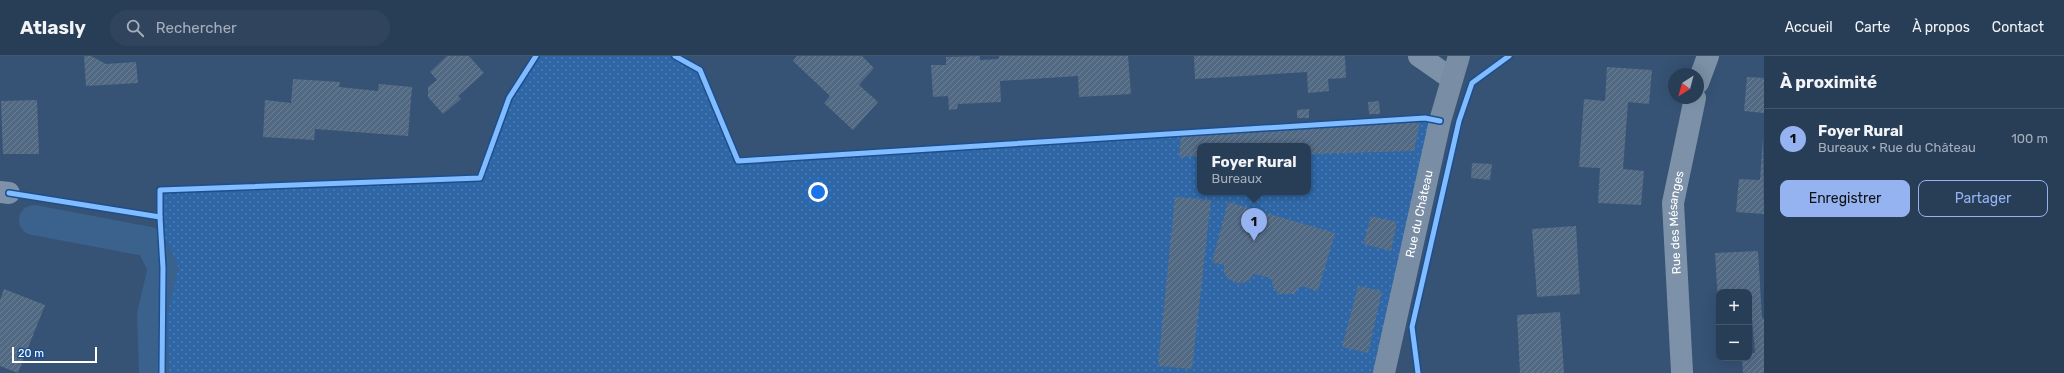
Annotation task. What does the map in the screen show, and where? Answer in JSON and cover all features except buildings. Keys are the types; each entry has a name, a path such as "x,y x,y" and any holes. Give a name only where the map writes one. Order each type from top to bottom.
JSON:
{"street":[{"path":"1419,56 1452,79"},
{"name":"Rue du Château","path":"1384,373 1440,121 1459,56"},
{"path":"1704,68 1708,56"},
{"name":"Rue des Mésanges","path":"1682,372 1673,203 1694,104"}],"shaded area":[{"path":"536,56 675,56 700,70 738,161 1166,134 1440,121 1384,373 162,373 163,268 160,190 479,178 509,98"}],"waterway":[{"path":"34,220 150,242 163,268 152,315 154,373"}],"cycle path":[{"path":"160,217 160,190 480,178 509,98 536,56"},
{"path":"675,56 700,70 738,161 1425,118 1440,121"},
{"path":"1418,373 1412,327 1459,121 1472,83 1509,56"},
{"path":"9,193 160,217 163,268 162,373"}],"place":[{"name":"Foyer Rural","path":"1254,241"}]}
